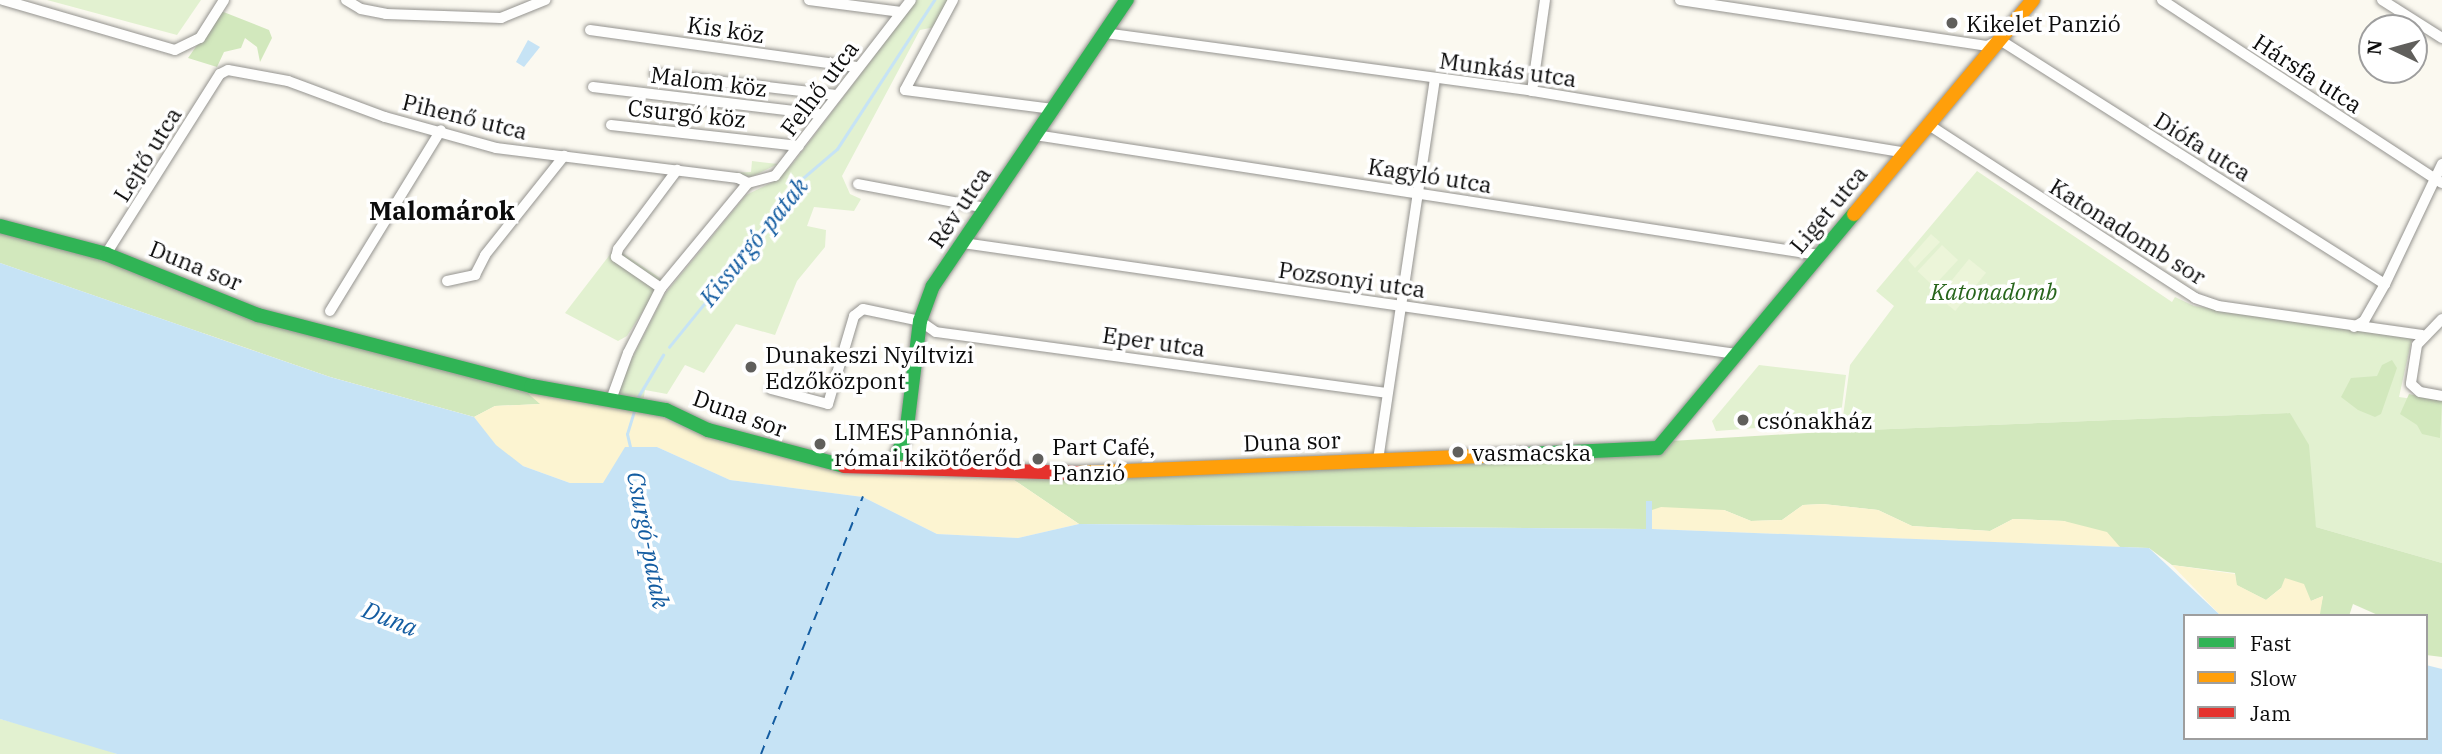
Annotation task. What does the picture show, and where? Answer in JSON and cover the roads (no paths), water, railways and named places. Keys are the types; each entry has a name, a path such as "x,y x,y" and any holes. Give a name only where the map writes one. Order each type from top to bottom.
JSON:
{"street":[{"path":"3,0 176,51 200,38 224,0"},
{"path":"346,0 361,9 386,14 502,18 545,0"},
{"path":"809,0 901,12"},
{"name":"Felhő utca","path":"748,183 775,176 911,0"},
{"path":"953,0 905,90 1053,109"},
{"name":"Rév utca","path":"892,465 906,435 920,321 933,286 1127,0"},
{"path":"1532,91 1545,0"},
{"path":"1680,0 1987,46 2000,40"},
{"name":"Liget utca","path":"1658,448 2033,0"},
{"name":"Hársfa utca","path":"2162,0 2437,180"},
{"path":"2382,0 2442,38"},
{"name":"Kis köz","path":"590,30 858,67"},
{"name":"Munkás utca","path":"1105,33 1532,91 1905,153"},
{"name":"Diófa utca","path":"2000,40 2385,284"},
{"name":"Pihenő utca","path":"220,74 228,70 288,81 385,117 442,130 496,148 738,178 748,183"},
{"name":"Lejtő utca","path":"106,254 220,74"},
{"path":"655,74 836,95"},
{"path":"1378,460 1398,305 1435,78"},
{"name":"Malom köz","path":"593,87 821,114"},
{"name":"Csurgó köz","path":"611,125 799,146"},
{"name":"Katonadomb sor","path":"1928,125 2195,298 2218,306 2422,335"},
{"path":"331,311 442,130"},
{"name":"Kagyló utca","path":"1035,135 1819,255"},
{"path":"447,281 475,275 485,255 564,156"},
{"path":"2366,325 2437,180 2442,164"},
{"path":"661,288 650,284 620,263 618,248 677,170"},
{"path":"612,397 628,353 661,288 748,183"},
{"path":"858,184 986,208"},
{"name":"Duna sor","path":"0,226 106,254 258,316 531,386 637,402 811,462 858,468 892,465 1013,474 1658,448"},
{"name":"Pozsonyi utca","path":"963,243 1736,354"},
{"name":"Eper utca","path":"771,389 828,404 857,311 920,321 936,332 1387,393"},
{"path":"2442,319 2422,335 2411,384 2420,392 2442,396"}],"water":[{"path":"528,40 540,47 524,67 516,62"},
{"name":"Duna","path":"0,263 330,377 474,417 496,445 523,466 570,483 603,483 625,447 657,447 730,480 863,497 937,534 1018,538 1079,524 1646,529 1646,501 1652,501 1652,529 2149,548 2219,614 2183,614 2183,740 2428,740 2428,666 2442,669 2442,754 117,754 0,719"}],"waterway":[{"name":"Kissurgó-patak","path":"669,347 774,218 789,190 837,149 934,0"},
{"name":"Csurgó-patak","path":"638,397 663,355"},
{"name":"Csurgó-patak","path":"630,447 627,434 635,407"}],"place":[{"name":"Kikelet Panzió","path":"1952,23"},
{"name":"Dunakeszi Nyíltvizi Edzőközpont","path":"751,367"},
{"name":"csónakház","path":"1743,420"},
{"name":"LIMES Pannónia, római kikötőerőd","path":"820,444"},
{"name":"vasmacska","path":"1458,452"},
{"name":"Part Café, Panzió","path":"1038,459"}],"district":[{"name":"Malomárok","path":"442,211"}],"park label":[{"name":"Katonadomb","path":"1994,291"}]}
